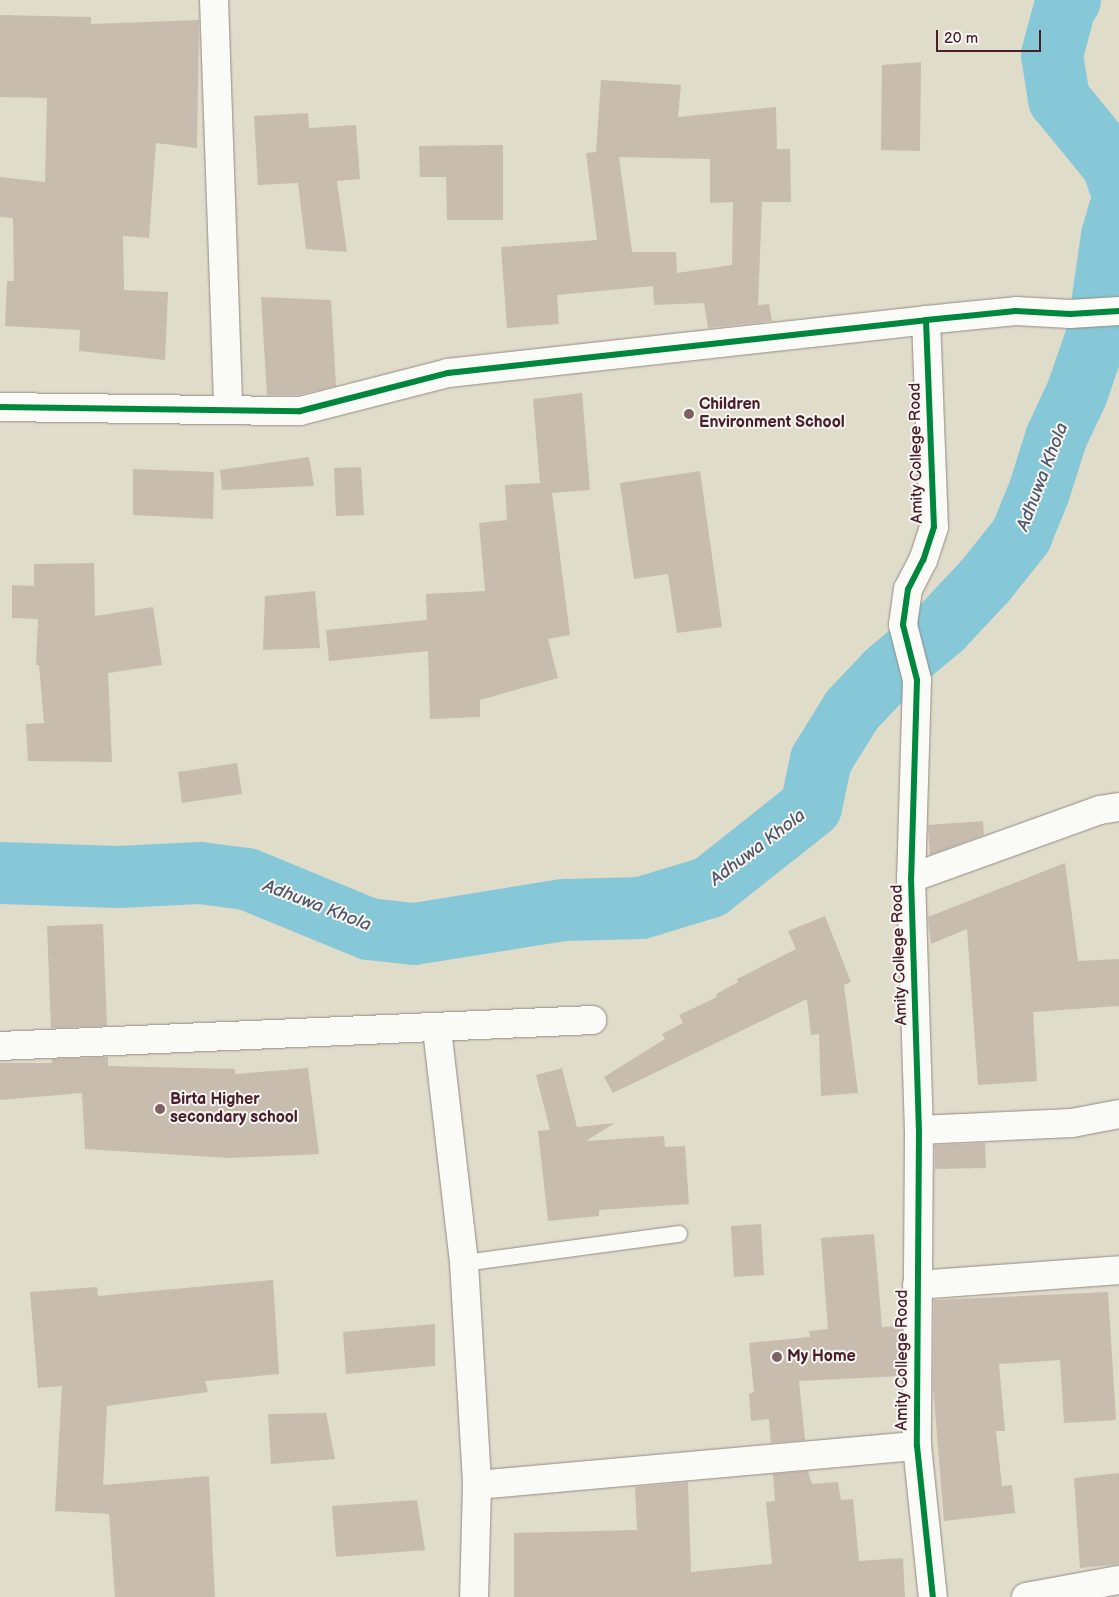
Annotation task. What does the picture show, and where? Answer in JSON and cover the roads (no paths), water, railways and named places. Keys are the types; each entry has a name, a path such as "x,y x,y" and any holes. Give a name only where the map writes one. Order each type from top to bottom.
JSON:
{"street":[{"path":"214,0 228,410"},
{"path":"0,407 300,412 448,373 1016,311 1070,314 1119,311"},
{"name":"Amity College Road","path":"926,320 934,527 923,560 908,589 903,625 918,680 911,878 919,1130 917,1446 932,1597"},
{"path":"911,878 1100,810 1119,807"},
{"path":"0,1046 437,1029 592,1020"},
{"path":"437,1029 464,1263 477,1485 474,1597"},
{"path":"919,1130 1072,1123 1119,1114"},
{"path":"917,1285 1119,1270"},
{"path":"477,1485 917,1446"},
{"path":"1026,1597 1119,1580"}],"lane":[{"path":"464,1263 679,1234"}],"waterway":[{"name":"Adhuwa Khola","path":"1070,0 1066,3 1052,55 1059,99 1113,165 1119,184"},
{"name":"Adhuwa Khola","path":"0,873 118,877 200,873 247,879 369,929 414,934 564,910 641,908 710,887 811,807 821,760 852,710 888,672 941,628 985,581 1021,536 1039,492 1056,438 1077,393 1098,332 1112,236 1119,211"}],"place":[{"name":"Children Environment School","path":"689,414"},
{"name":"Birta Higher secondary school","path":"160,1109"},
{"name":"My Home","path":"777,1357"}]}
